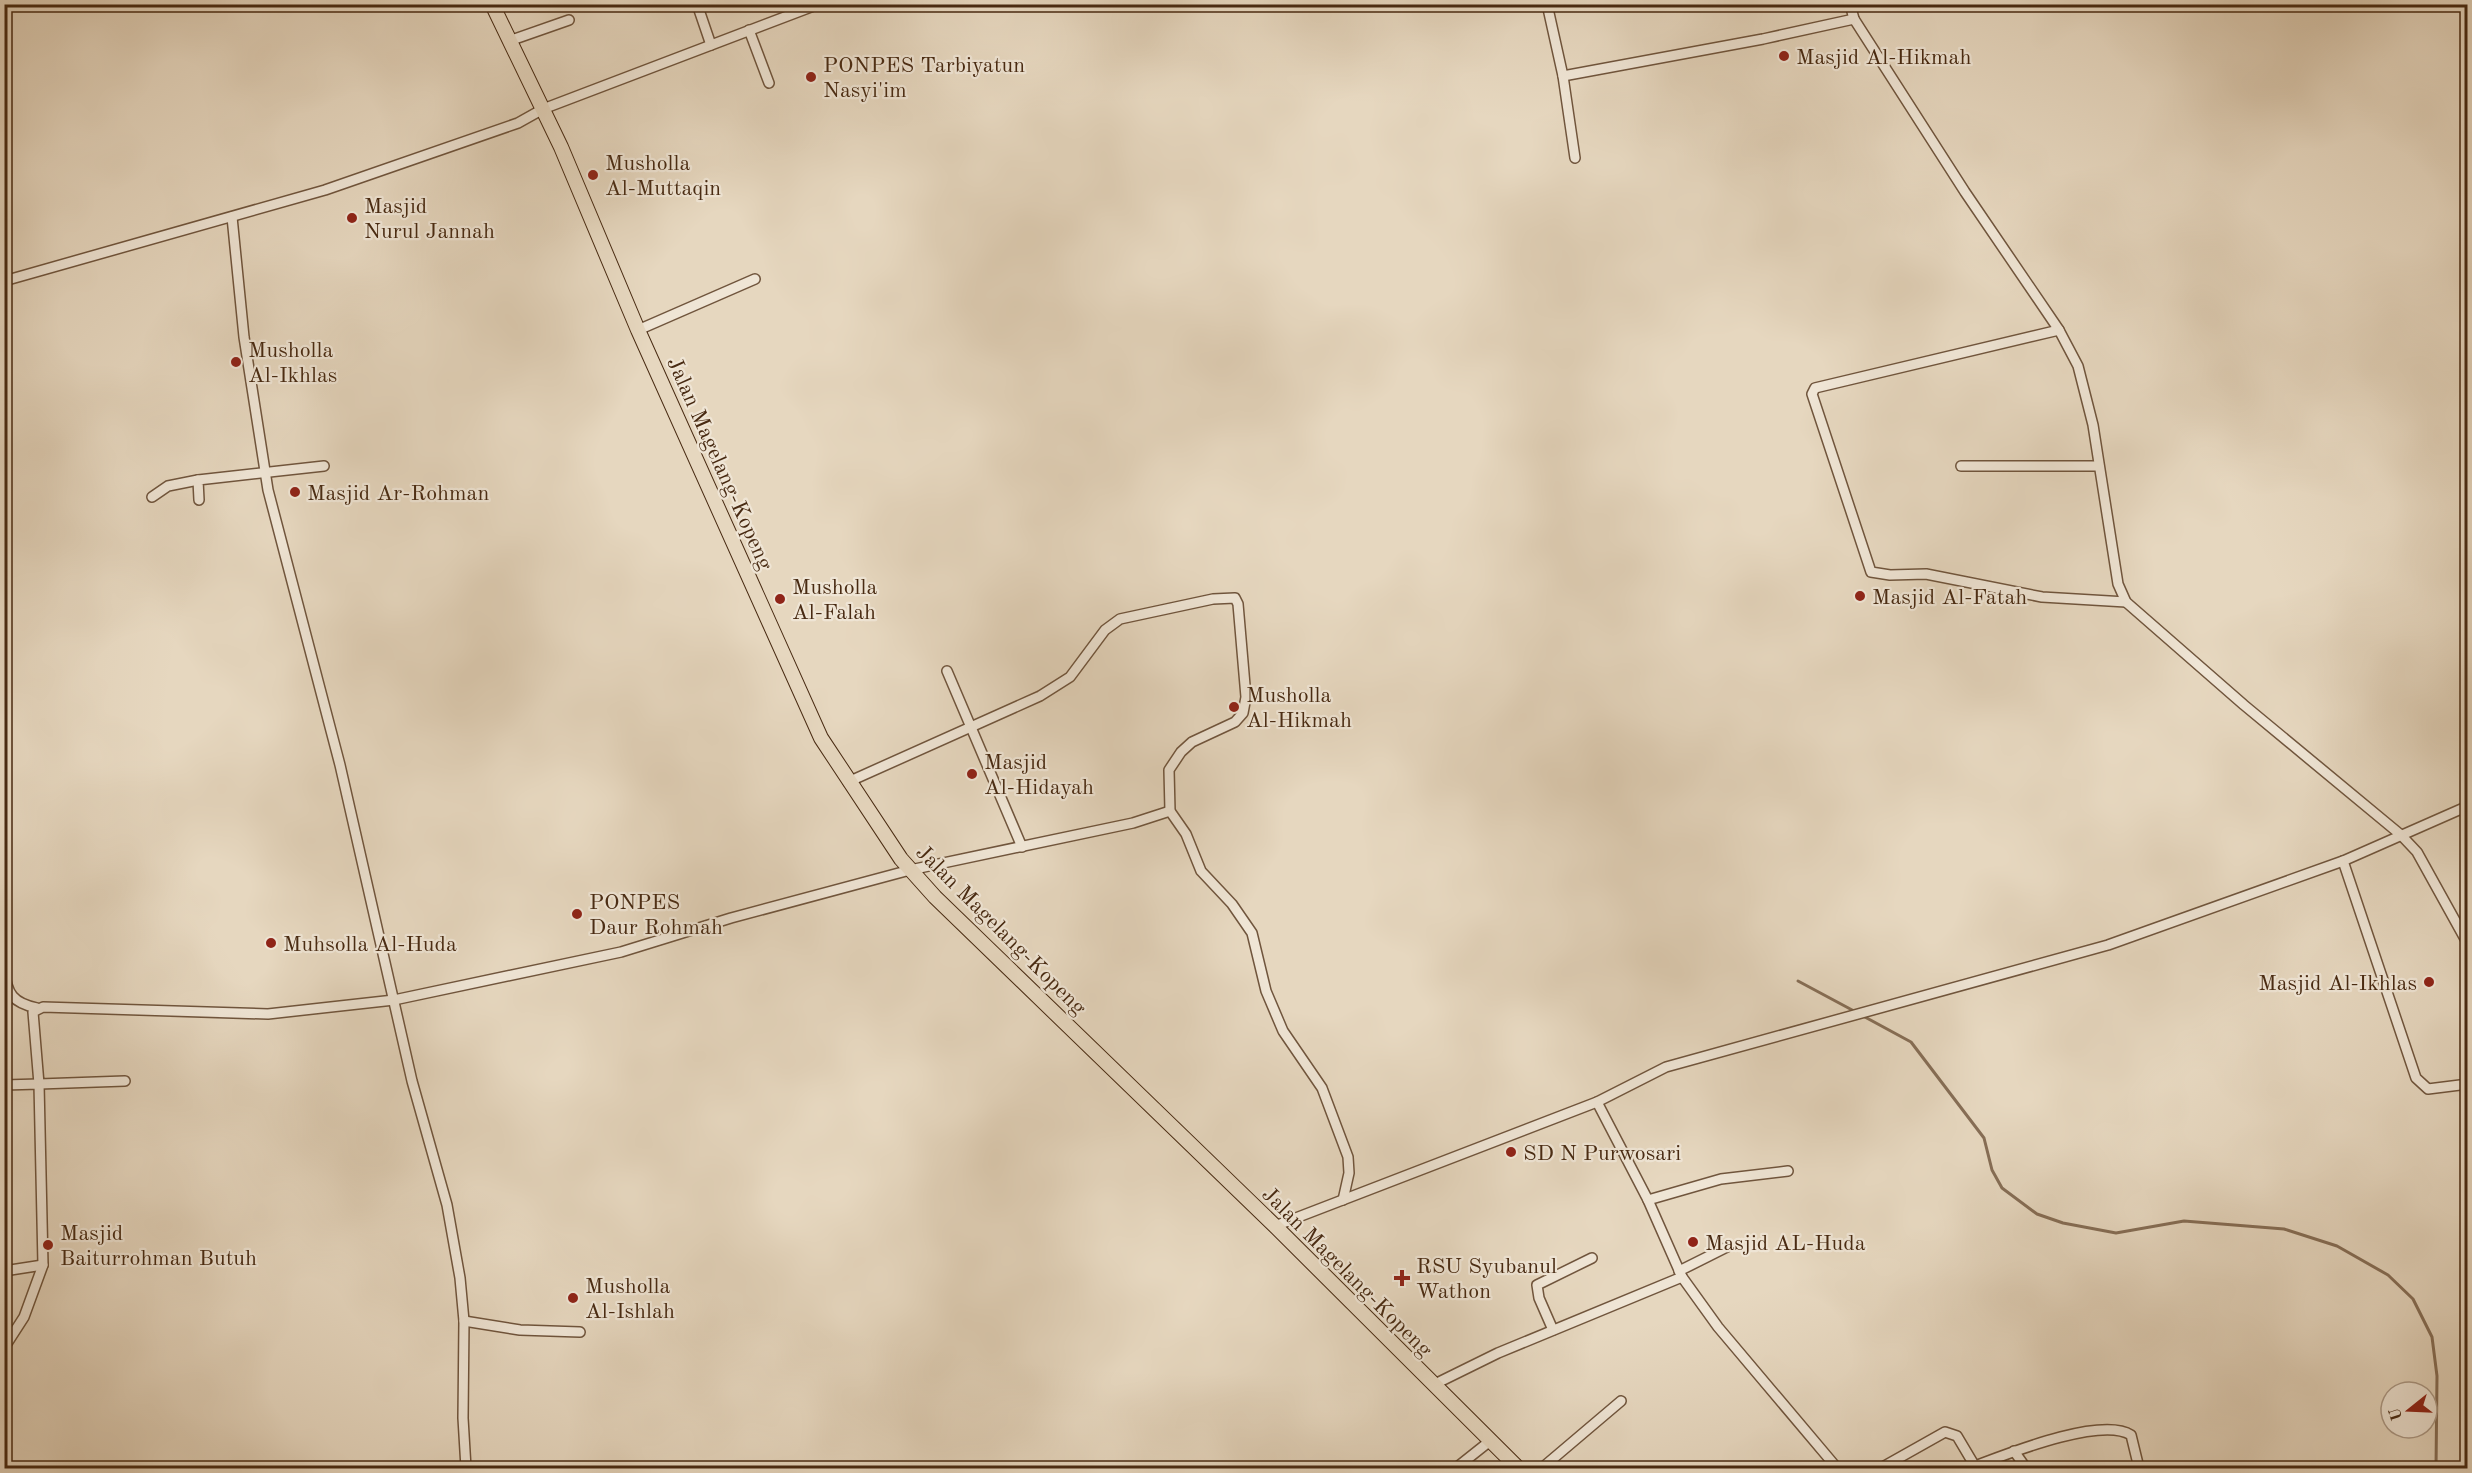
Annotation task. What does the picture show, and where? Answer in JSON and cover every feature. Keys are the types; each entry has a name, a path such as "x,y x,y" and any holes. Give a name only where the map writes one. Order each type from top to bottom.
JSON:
{"main road":[{"name":"Jalan Magelang-Kopeng","path":"492,4 543,109 638,330 821,738 848,782 910,870 1275,1226 1518,1468"}],"street":[{"path":"698,4 711,45"},
{"path":"4,281 325,190 518,123 543,109 819,4"},
{"path":"1548,4 1563,76 1575,158"},
{"path":"1850,4 1854,19 1965,192 2059,330 2078,366 2086,391 2118,584 2126,602 2244,705 2401,835 2417,852 2468,944"},
{"path":"1563,76 1763,39 1854,19"},
{"path":"509,41 569,20"},
{"path":"749,30 770,83"},
{"path":"232,217 244,337 266,472 340,765 412,1081 447,1205 460,1278 464,1321 463,1418 466,1468"},
{"path":"638,330 754,279"},
{"path":"2059,330 1815,388 1812,394 1871,572 1890,575 1926,574 2042,597 2126,602"},
{"path":"152,497 168,486 198,480 324,466"},
{"path":"1961,466 2098,466"},
{"path":"198,480 199,500"},
{"path":"848,782 1040,696 1070,677 1105,630 1120,619 1213,599 1235,598 1238,604 1246,697 1243,713 1235,722 1192,742 1181,752 1169,770 1170,811 1186,834 1201,871 1232,904 1251,933 1266,991 1283,1031 1322,1088 1348,1157 1349,1173 1343,1200"},
{"path":"947,671 1022,847"},
{"path":"1275,1226 1597,1101 1666,1068 2108,945 2343,861 2468,806"},
{"path":"4,970 11,997 20,1004 37,1008 268,1014 394,1000 621,952 731,918 910,870 1133,823 1170,811"},
{"path":"2343,861 2416,1078 2421,1085 2435,1090 2468,1084"},
{"path":"4,1348 24,1317 43,1265 39,1084 32,1017 37,1008"},
{"path":"4,1085 125,1081"},
{"path":"1597,1101 1648,1200 1681,1274 1718,1328 1838,1468"},
{"path":"1648,1200 1721,1179 1788,1171"},
{"path":"1433,1385 1497,1353 1681,1274 1729,1246"},
{"path":"1553,1330 1539,1298 1537,1285 1592,1258"},
{"path":"4,1271 43,1265"},
{"path":"464,1321 520,1330 580,1332"},
{"path":"1542,1468 1621,1401"},
{"path":"1881,1468 1945,1432 1957,1436 1975,1467 2049,1438 2118,1430 2131,1435 2139,1468"},
{"path":"1456,1468 1490,1441"},
{"path":"2014,1452 2026,1468"}],"waterway":[{"path":"1798,981 1854,1011"},
{"path":"1863,1016 1911,1042 1984,1138 1992,1170 2002,1188 2037,1214 2063,1223 2116,1233 2184,1221 2284,1229 2337,1246 2388,1275 2413,1299 2432,1337 2437,1376 2436,1468"}],"place":[{"name":"Masjid Al-Hikmah","path":"1784,56"},
{"name":"PONPES Tarbiyatun Nasyi'im","path":"811,77"},
{"name":"Musholla Al-Muttaqin","path":"593,175"},
{"name":"Masjid Nurul Jannah","path":"352,218"},
{"name":"Musholla Al-Ikhlas","path":"236,362"},
{"name":"Masjid Ar-Rohman","path":"295,492"},
{"name":"Masjid Al-Fatah","path":"1860,596"},
{"name":"Musholla Al-Falah","path":"780,599"},
{"name":"Musholla Al-Hikmah","path":"1234,707"},
{"name":"Masjid Al-Hidayah","path":"972,774"},
{"name":"PONPES Daur Rohmah","path":"577,914"},
{"name":"Muhsolla Al-Huda","path":"271,943"},
{"name":"Masjid Al-Ikhlas","path":"2429,982"},
{"name":"SD N Purwosari","path":"1511,1152"},
{"name":"Masjid AL-Huda","path":"1693,1242"},
{"name":"Masjid Baiturrohman Butuh","path":"48,1245"},
{"name":"RSU Syubanul Wathon","path":"1402,1278"},
{"name":"Musholla Al-Ishlah","path":"573,1298"}]}
